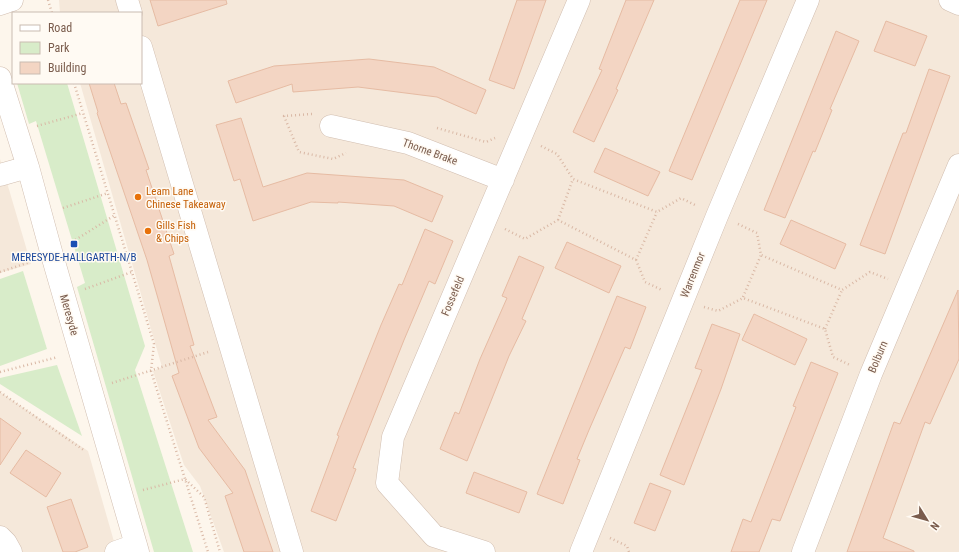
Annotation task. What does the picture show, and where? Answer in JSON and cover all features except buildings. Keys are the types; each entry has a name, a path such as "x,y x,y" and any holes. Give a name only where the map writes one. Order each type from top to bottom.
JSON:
{"street":[{"path":"0,4 12,0"},
{"path":"127,0 131,12"},
{"name":"Fossefeld","path":"484,552 434,536 387,483 393,437 579,0"},
{"name":"Warrenmor","path":"581,552 717,216 808,0"},
{"path":"950,0 959,4"},
{"path":"142,50 292,552"},
{"name":"Meresyde","path":"0,78 28,167 137,549"},
{"name":"Thorne Brake","path":"325,120 408,143 503,180"},
{"name":"Bolburn","path":"803,552 870,374 908,288 959,165"},
{"path":"0,175 28,167"},
{"path":"0,537 6,543 11,552"},
{"path":"116,552 137,549"}],"path":[{"path":"48,0 52,12"},
{"path":"74,84 154,344 151,371 208,552"},
{"path":"17,132 83,112"},
{"path":"325,120 284,116 299,152 333,158 347,153 354,153"},
{"path":"434,127 486,142 505,133 521,137 557,154 573,179 657,212"},
{"path":"486,219 525,239 558,220 573,179"},
{"path":"41,215 108,192"},
{"path":"558,220 636,260 645,282 683,300 718,311 743,298 761,255 757,233 717,216 681,198 657,212 636,260"},
{"path":"0,272 52,255 115,215"},
{"path":"761,255 842,290"},
{"path":"64,297 132,272"},
{"path":"870,374 834,357 825,329 842,290 870,272 908,288"},
{"path":"743,298 825,329"},
{"path":"91,390 230,345"},
{"path":"0,372 80,352"},
{"path":"0,392 115,472"},
{"path":"121,495 185,478"},
{"path":"185,478 204,497 220,552"}],"shaded area":[{"path":"59,0 959,0 959,552 224,552 200,486 184,465 153,371 162,367 80,84 142,84 142,12 60,12"},
{"path":"0,159 31,264 0,273"},
{"path":"0,392 88,451 117,552 0,552"}],"green space":[{"path":"17,84 67,84 145,346 135,370 193,552 154,552 77,287 85,283 36,121 29,124"},
{"path":"23,271 47,349 0,366 0,279"},
{"path":"57,365 82,436 0,384 0,378"}],"place":[{"name":"Leam Lane Chinese Takeaway","path":"138,197"},
{"name":"Gills Fish & Chips","path":"148,231"},
{"name":"MERESYDE-HALLGARTH-N/B","path":"74,244"}]}
